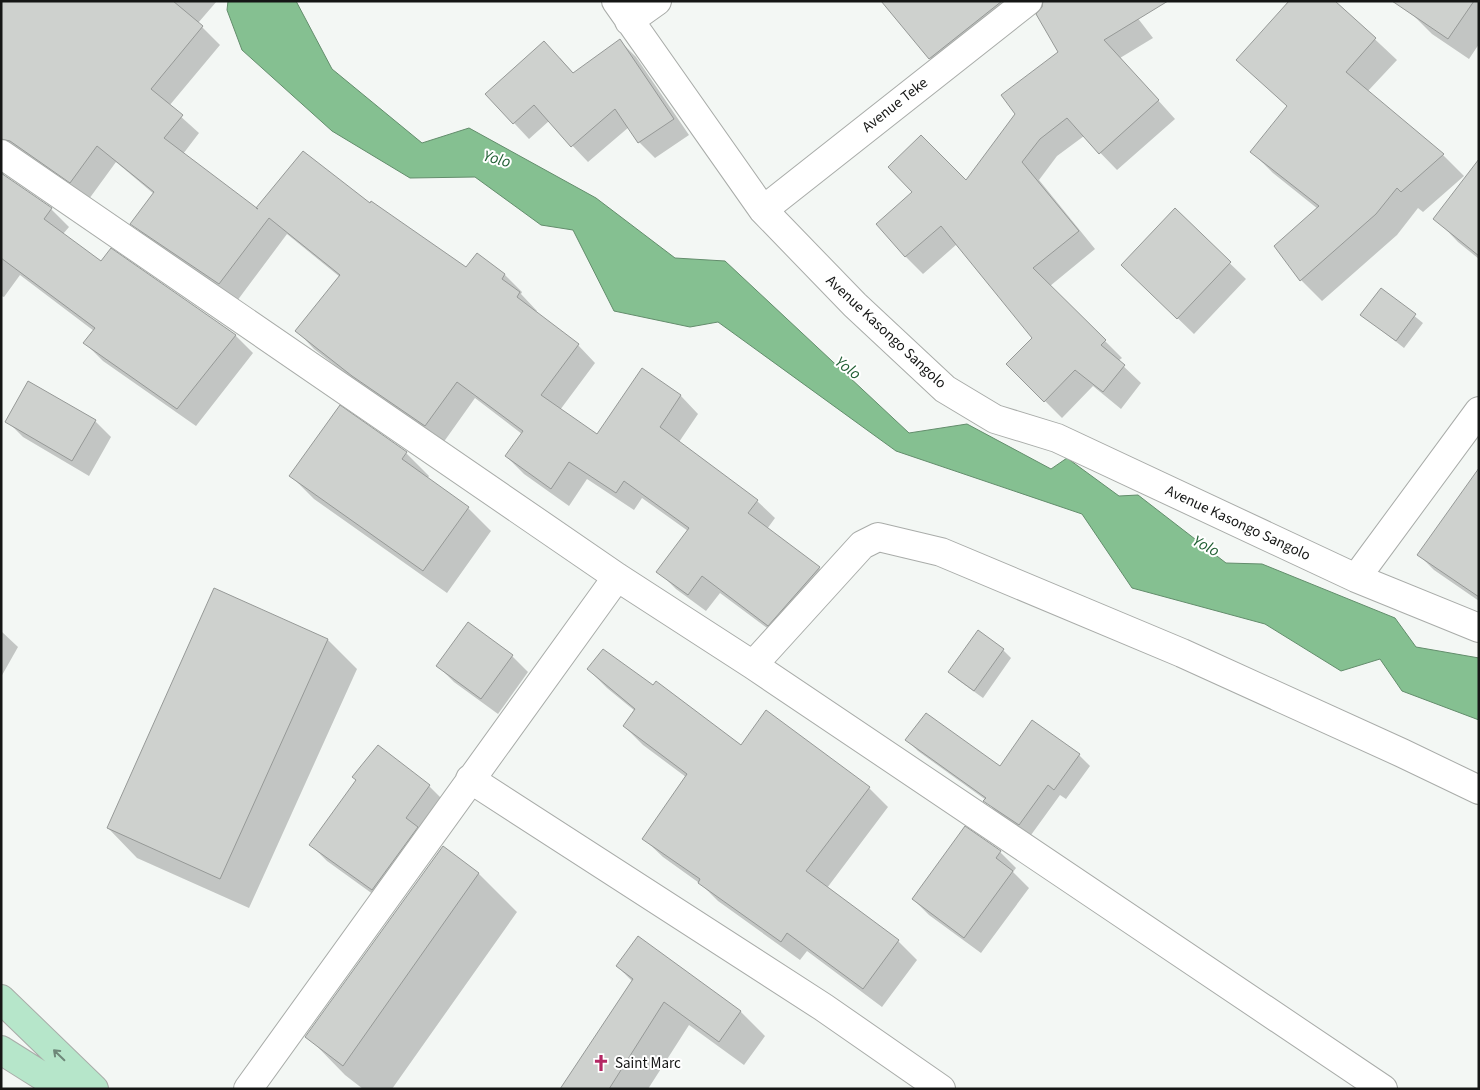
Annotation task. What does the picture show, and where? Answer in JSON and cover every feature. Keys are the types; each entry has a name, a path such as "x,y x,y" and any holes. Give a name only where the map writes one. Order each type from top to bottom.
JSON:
{"main road":[{"path":"1,999 94,1089"},
{"path":"1,1050 63,1089"}],"street":[{"path":"622,11 657,1"},
{"name":"Avenue Teke","path":"762,210 1028,1"},
{"name":"Avenue Kasongo Sangolo","path":"622,11 762,210 855,306 945,389 995,419 1057,438 1356,578 1479,628"},
{"path":"1,154 617,577 753,665 1383,1089"},
{"path":"1356,578 1479,411"},
{"path":"753,665 862,545 878,537 941,552 1173,649 1402,752 1479,790"},
{"path":"248,1089 617,577"},
{"path":"470,779 823,1007 941,1089"}],"water":[{"name":"Yolo","path":"228,1 296,1 332,69 422,143 469,128 596,198 675,258 725,261 909,433 967,424 1051,469 1067,458 1119,496 1138,495 1226,563 1262,564 1395,618 1416,647 1479,658 1479,720 1402,691 1380,659 1341,671 1265,624 1132,588 1082,514 896,451 718,322 690,327 614,311 573,230 541,225 475,177 410,178 332,131 242,50 227,10"}],"building":[{"path":"1,1 173,1 203,26 151,89 183,115 164,138 256,208 303,151 370,203 371,201 466,267 477,253 505,274 502,279 520,292 517,297 579,344 541,395 597,434 642,368 681,395 660,427 758,500 748,513 820,567 768,626 702,576 688,595 656,572 689,528 624,481 616,493 569,462 551,489 505,456 523,431 457,382 425,426 352,376 295,331 340,275 269,218 219,284 130,224 154,192 97,146 70,183 10,141 1,139"},
{"path":"881,1 1002,1 929,59"},
{"path":"1043,1 1168,1 1104,40 1159,100 1099,154 1067,118 1040,139 1022,162 1079,231 1033,268 1106,340 1101,345 1125,365 1103,392 1075,370 1044,402 1006,364 1032,338 941,226 905,257 876,224 912,192 888,167 921,135 966,180 1015,114 1001,95 1058,52 1036,14 1042,7"},
{"path":"1289,1 1335,1 1376,38 1346,72 1444,154 1401,192 1397,188 1376,214 1300,281 1274,246 1319,206 1250,152 1287,106 1236,60"},
{"path":"1392,1 1474,1 1448,39"},
{"path":"620,39 674,119 638,143 615,109 571,147 534,105 513,124 485,94 544,41 573,73"},
{"path":"1479,159 1479,256 1433,219"},
{"path":"1,173 52,208 44,219 101,261 111,248 236,335 177,409 83,343 95,328 1,258"},
{"path":"1175,208 1231,262 1177,319 1121,265"},
{"path":"1381,288 1416,314 1396,341 1360,315"},
{"path":"28,381 96,420 72,461 5,422"},
{"path":"340,405 407,452 402,459 469,507 423,571 289,476"},
{"path":"1479,468 1479,597 1417,555"},
{"path":"214,588 328,639 220,879 107,828"},
{"path":"468,622 513,655 481,699 436,666"},
{"path":"978,630 1004,649 974,691 948,672"},
{"path":"603,649 653,685 656,681 741,745 766,710 870,787 806,871 899,940 863,989 787,933 781,942 698,883 700,879 642,839 687,774 623,726 635,709 587,669"},
{"path":"926,713 1000,766 1032,720 1080,754 1054,790 1048,785 1019,825 983,801 986,798 905,740"},
{"path":"378,745 430,785 406,818 418,827 372,890 309,845 356,780 352,777"},
{"path":"965,826 1001,851 996,858 1013,871 964,938 912,899"},
{"path":"443,846 479,873 343,1066 305,1037"},
{"path":"638,936 741,1011 719,1042 664,1002 609,1089 560,1089 633,979 616,966"}],"place":[{"name":"Saint Marc","path":"601,1063"}]}
